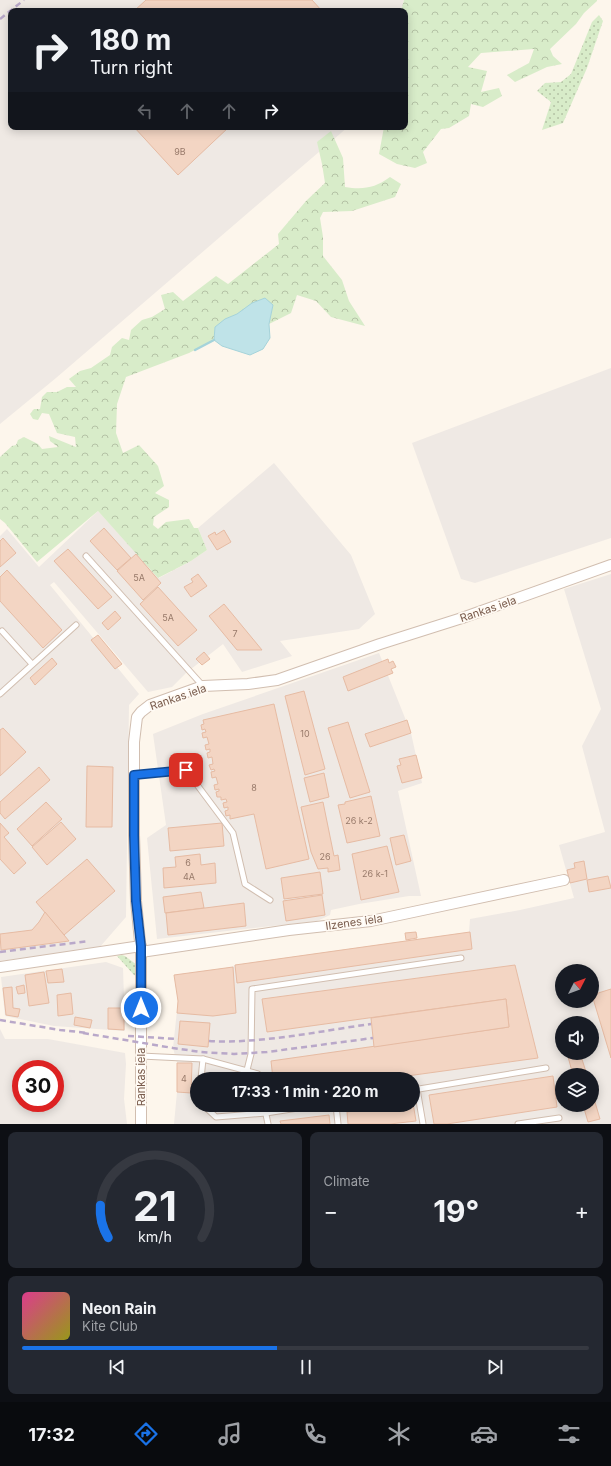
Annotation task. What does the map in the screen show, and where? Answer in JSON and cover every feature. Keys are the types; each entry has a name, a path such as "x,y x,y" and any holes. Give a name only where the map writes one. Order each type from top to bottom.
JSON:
{"street":[{"name":"Rankas iela","path":"141,1124 141,949 136,901 134,742 136,718 141,712 150,705 203,686 248,684 277,680 380,644 462,618 611,565"},
{"name":"Ilzenes iela","path":"0,967 371,921 564,880"}],"lane":[{"path":"86,556 203,686"},
{"path":"0,694 76,625"},
{"path":"2,630 32,664"},
{"path":"134,775 186,770 233,833 245,884 270,900"},
{"path":"247,1070 251,1054 252,989 461,958"},
{"path":"141,1056 203,1059 252,1072"},
{"path":"202,1072 203,1059"},
{"path":"420,1088 546,1068"},
{"path":"420,1111 423,1124"},
{"path":"211,1112 216,1117 272,1112"},
{"path":"337,1112 338,1124"},
{"path":"266,1113 268,1124"},
{"path":"518,1124 559,1118"}],"shaded area":[{"path":"0,0 146,0 137,8 8,8 8,130 137,130 178,174 226,130 345,130 56,378 0,424"},
{"path":"312,0 404,0 402,8 319,8"},
{"path":"611,368 611,538 475,583 461,579 412,443"},
{"path":"274,463 351,555 375,614 359,629 280,641 292,656 242,672 223,644 186,673 172,687 148,692 54,582 50,585 139,694 129,705 126,917 99,948 0,961 0,536 7,529 39,567 98,511 159,578 191,561 207,550 198,528"},
{"path":"611,574 611,1124 174,1124 177,1092 177,1063 173,1048 178,1001 174,975 469,932 470,919 574,898 559,845 605,832 582,746 601,709 564,589"},
{"path":"379,653 411,733 422,783 398,791 421,896 409,896 331,910 330,915 317,921 157,939 147,838 166,825 153,734 203,714"},
{"path":"106,962 123,968 125,1031 54,1026 5,1016 1,977"},
{"path":"0,1029 5,1039 48,1039 125,1053 126,1064 124,1099 127,1124 0,1124"}],"green space":[{"path":"404,0 597,0 584,13 576,24 550,49 553,56 562,64 547,67 515,82 507,75 529,63 534,49 481,53 468,67 487,71 481,92 499,88 502,96 483,107 471,104 469,116 449,128 441,129 423,152 427,163 415,168 397,164 379,154 383,130 408,130 408,8 402,8"},
{"path":"599,15 603,21 587,68 563,123 542,130 551,102 537,91 545,83 561,82 571,74 592,22"},
{"path":"331,131 343,158 345,187 363,188 374,186 390,177 401,184 395,197 352,211 323,212 320,218 323,237 323,256 342,280 349,301 365,326 331,317 316,301 297,295 291,313 269,324 273,305 236,315 215,327 214,340 189,353 126,377 117,404 116,433 123,453 139,445 158,466 164,486 155,493 169,500 169,507 154,517 153,525 158,529 166,522 189,519 194,528 198,528 207,550 191,561 158,578 98,511 37,562 0,519 0,457 12,446 16,445 18,440 24,437 38,444 42,449 58,447 50,441 49,436 76,447 75,437 57,433 49,414 42,413 38,420 33,419 30,414 34,409 40,409 42,397 47,392 57,392 67,387 76,387 69,379 80,371 91,368 110,355 112,347 122,338 129,340 131,330 142,320 152,317 165,309 161,295 173,292 183,301 216,276 228,284 279,244 278,234 306,201 325,183 317,142"},
{"path":"122,955 137,965 138,977 134,975 117,956"}],"water":[{"path":"265,298 273,305 269,324 270,338 263,349 250,355 222,346 214,340 215,327 225,319 237,314 252,303"}],"building":[{"path":"146,0 312,0 319,8 137,8"},
{"path":"137,130 226,130 178,175"},
{"path":"104,528 131,558 117,570 90,541"},
{"path":"224,530 231,542 217,550 208,536 215,532 216,535"},
{"path":"3,538 16,553 0,567 0,541"},
{"path":"68,549 112,597 98,609 54,561"},
{"path":"136,554 161,583 143,600 117,571"},
{"path":"7,570 62,630 43,648 0,601 0,577"},
{"path":"198,574 207,586 191,597 184,587 193,582 191,579"},
{"path":"158,587 197,630 178,646 140,604"},
{"path":"224,604 262,650 237,650 209,616"},
{"path":"115,611 121,618 108,630 102,623"},
{"path":"98,635 122,664 115,669 91,640"},
{"path":"204,652 210,659 202,665 196,659"},
{"path":"52,658 57,664 35,685 30,678"},
{"path":"388,659 389,663 393,661 396,667 391,669 393,673 348,691 343,677"},
{"path":"304,691 325,769 305,775 285,696"},
{"path":"274,704 309,859 266,869 254,814 230,819 230,815 226,816 225,811 228,810 228,807 224,808 223,803 227,802 226,799 221,800 221,797 217,797 216,792 219,791 219,789 215,790 214,785 218,784 216,777 212,778 211,772 215,771 214,769 211,770 209,765 213,764 212,757 208,758 207,753 210,752 210,749 206,750 205,745 209,744 207,737 203,738 202,733 206,732 205,729 202,730 201,725 204,724 203,720"},
{"path":"407,720 411,733 370,747 365,734"},
{"path":"348,722 370,792 350,798 328,728"},
{"path":"3,728 26,752 0,776 0,730"},
{"path":"416,755 422,778 402,783 397,766 401,765 399,759"},
{"path":"87,766 113,767 112,827 86,827"},
{"path":"39,767 50,780 5,819 0,813 0,802"},
{"path":"324,773 329,797 310,802 304,778"},
{"path":"371,796 380,836 347,843 338,805"},
{"path":"46,802 62,819 32,846 17,829"},
{"path":"323,802 334,856 338,855 340,870 328,872 328,868 318,869 311,852 301,807"},
{"path":"61,822 76,839 47,865 32,847"},
{"path":"0,823 9,833 4,837 26,863 14,874 0,859"},
{"path":"222,823 224,846 170,851 168,828"},
{"path":"404,835 411,861 396,865 390,838"},
{"path":"387,846 399,892 361,900 352,854"},
{"path":"200,854 201,865 215,863 216,883 164,888 163,868 176,867 175,857"},
{"path":"87,859 115,891 64,935 36,902"},
{"path":"584,861 587,879 570,883 567,870 575,868 574,863"},
{"path":"320,872 323,894 284,899 281,878"},
{"path":"608,876 611,888 589,892 587,880"},
{"path":"201,892 204,908 165,913 163,897"},
{"path":"322,895 325,915 286,921 283,901"},
{"path":"244,903 246,926 168,935 166,913"},
{"path":"45,912 69,941 1,950 0,934 32,930"},
{"path":"416,932 417,938 406,940 405,933"},
{"path":"470,932 472,949 237,983 235,965"},
{"path":"515,965 538,1058 420,1074 420,1072 272,1072 271,1061 509,1027 506,999 267,1032 262,999"},
{"path":"233,967 236,1013 213,1016 177,1013 178,1001 174,975"},
{"path":"62,969 64,982 48,983 46,971"},
{"path":"44,972 49,1003 29,1006 25,975"},
{"path":"24,985 25,993 18,994 16,987"},
{"path":"12,987 13,1008 20,1009 18,1017 6,1015 3,988"},
{"path":"611,989 611,1058 596,1008 599,1008 599,993"},
{"path":"71,993 73,1014 58,1016 57,995"},
{"path":"506,999 509,1027 374,1047 371,1018"},
{"path":"108,1008 124,1008 124,1030 108,1029"},
{"path":"75,1017 92,1020 90,1028 74,1025"},
{"path":"180,1021 210,1023 208,1047 178,1044"},
{"path":"569,1060 582,1060 585,1068 571,1068"},
{"path":"177,1063 192,1063 192,1072 190,1072 190,1093 177,1092"},
{"path":"553,1076 555,1107 447,1124 434,1124 429,1095"},
{"path":"347,1112 414,1112 416,1121 390,1124 348,1124"},
{"path":"585,1112 598,1112 600,1119 588,1122"},
{"path":"329,1115 330,1124 281,1124 280,1121"}],"waterway":[{"path":"195,350 214,340"}],"railway":[{"path":"14,8 24,0"},
{"path":"0,19 8,13"},
{"path":"0,952 89,941"},
{"path":"0,1020 88,1033"},
{"path":"209,1041 249,1041 270,1039 371,1024"},
{"path":"83,1033 201,1052 234,1054 267,1052 373,1038"},
{"path":"128,1036 178,1039"}],"route":[{"path":"141,1008 141,946 136,901 134,775 186,770"}]}
